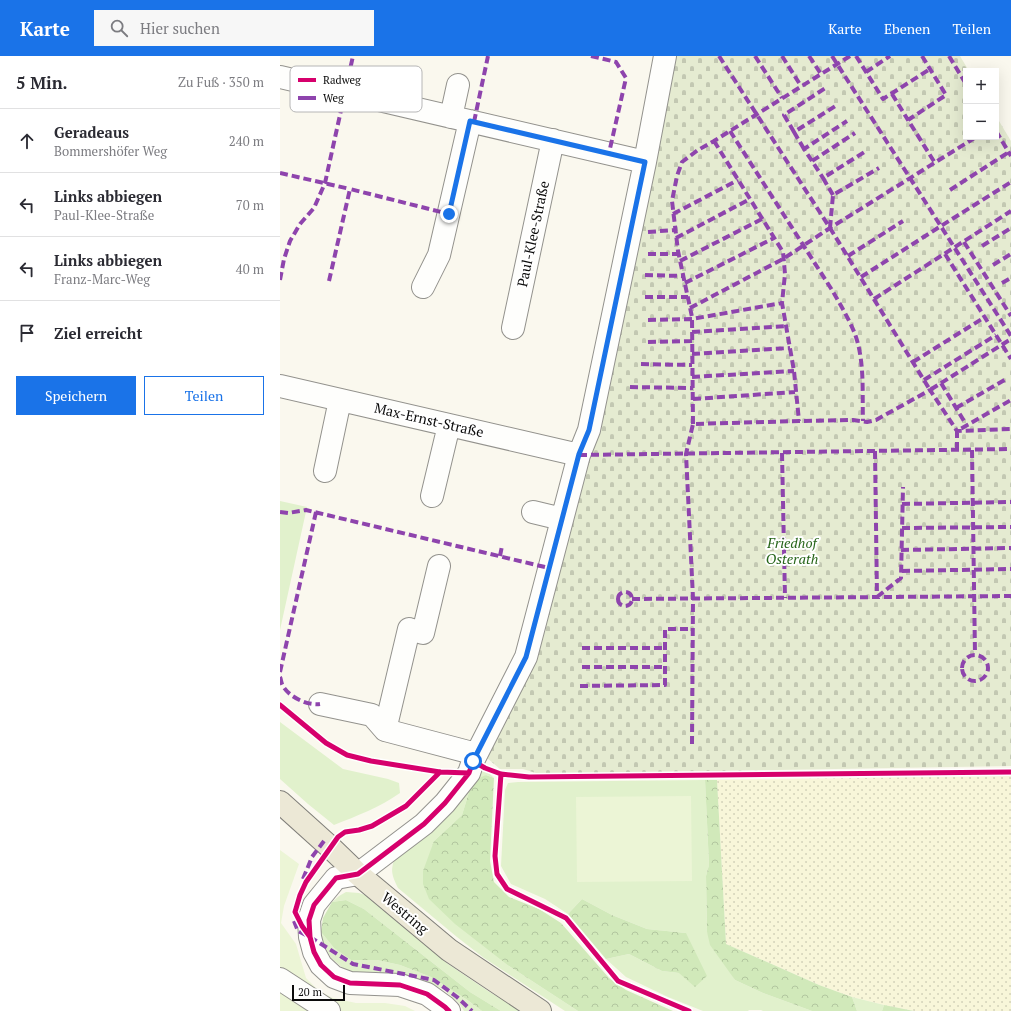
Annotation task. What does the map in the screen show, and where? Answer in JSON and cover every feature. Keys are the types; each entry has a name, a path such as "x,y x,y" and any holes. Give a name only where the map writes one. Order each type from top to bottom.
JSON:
{"main road":[{"name":"Westring","path":"280,802 358,874 449,950 540,1011"}],"street":[{"path":"449,1011 428,994 400,985 350,983 334,977 322,965 314,952 310,937 309,920 314,905 336,878 358,874 424,824 445,803 469,773 476,754 526,657 579,454 589,430 645,162 665,56"},
{"path":"280,77 290,79"},
{"path":"423,287 439,255 460,119 458,85"},
{"path":"422,110 645,162"},
{"name":"Paul-Klee-Straße","path":"513,328 553,140"},
{"name":"Max-Ernst-Straße","path":"280,386 579,454"},
{"path":"325,471 340,400"},
{"path":"432,496 450,425"},
{"path":"533,512 562,519"},
{"path":"385,730 409,629 423,632 439,566"},
{"path":"320,704 372,715 385,730 476,754"},
{"path":"280,979 330,1011"}],"shaded area":[{"path":"1011,776 1011,1011 914,1011 884,1005 852,997 819,985 726,944 717,780"}],"green space":[{"name":"Friedhof Osterath","path":"670,56 960,56 967,68 963,68 963,140 999,140 999,121 1011,141 1011,766 539,774 523,769 500,769 487,758 555,590 588,466"},
{"path":"280,501 307,507 280,630"},
{"path":"280,722 343,769 388,779 399,783 400,793 360,815 334,825 280,779"},
{"path":"487,771 494,778 486,775 470,789 462,815 434,841 509,966 578,1011 565,1011 484,958 398,888 394,878 392,867 396,853 479,772"},
{"path":"486,775 494,778 490,861 494,882 509,897 539,909 561,923 609,978 626,990 673,1011 578,1011 509,966 455,924 429,899 423,884 423,871 434,841 462,815 470,789 479,778"},
{"path":"705,780 709,865 706,876 707,932 735,980 763,993 812,1011 703,1011 668,997 626,977 606,959 629,954 662,971 679,973 686,933 647,929 612,915 582,899 568,914 545,899 511,884 501,866 505,790 508,783"},
{"path":"705,780 717,780 726,944 819,985 852,997 857,1011 812,1011 763,993 735,980 710,945 707,932 706,876 709,865"},
{"path":"691,796 692,881 577,882 576,797"},
{"path":"280,850 299,864 284,906 281,923 296,944 306,978 319,991 333,998 356,1003 385,1003 405,1006 415,1011 280,1011"},
{"path":"346,892 365,895 448,964 521,1011 501,1011 470,992 364,909 346,900 332,902"},
{"path":"582,899 612,915 647,929 686,933 707,976 695,987 679,973 662,971 629,954 606,959 568,914"},
{"path":"346,900 364,909 470,992 501,1011 482,1011 431,977 400,965 377,960 351,960 334,948 321,932 323,918 332,902"},
{"path":"321,932 334,948 351,960 377,960 400,965 431,977 482,1011 464,1011 459,1003 443,989 417,979 400,976 358,974 344,969 331,958 323,942"},
{"path":"852,997 884,1005 882,1011 857,1011"},
{"path":"884,1005 914,1011 882,1011"}],"marked path":[{"path":"351,66 353,56"},
{"path":"474,122 488,56"},
{"path":"591,56 616,62 626,78 609,153"},
{"path":"719,56 830,228 930,390 1011,339"},
{"path":"755,56 782,98"},
{"path":"782,56 801,86"},
{"path":"809,56 821,74"},
{"path":"832,56 1011,336"},
{"path":"693,424 692,317 678,251 672,201 677,176 682,162 698,150 850,56"},
{"path":"856,56 883,99 930,69"},
{"path":"866,72 890,56"},
{"path":"922,56 946,95 908,120 935,163"},
{"path":"949,56 963,79"},
{"path":"794,132 784,115 827,87"},
{"path":"892,94 908,120"},
{"path":"804,149 794,132 837,105"},
{"path":"280,280 284,259 290,241 300,224 314,208 325,183 341,112"},
{"path":"812,161 804,149 847,121"},
{"path":"730,131 832,290 853,328 862,366 863,421"},
{"path":"825,181 812,161 855,133"},
{"path":"999,136 1011,156"},
{"path":"690,308 783,259 971,140"},
{"path":"714,141 783,252 785,274 782,303 794,371 799,421"},
{"path":"833,195 823,178 866,151"},
{"path":"950,190 1009,152"},
{"path":"830,228 833,195 879,168"},
{"path":"280,173 350,189"},
{"path":"673,214 738,180"},
{"path":"861,277 1011,182"},
{"path":"329,281 350,189 449,214"},
{"path":"676,238 750,199"},
{"path":"874,299 1011,211"},
{"path":"680,261 762,219"},
{"path":"848,256 903,221"},
{"path":"982,246 1011,228"},
{"path":"648,232 675,230"},
{"path":"685,283 774,238"},
{"path":"964,242 1011,316"},
{"path":"648,254 679,254"},
{"path":"945,254 1011,359"},
{"path":"993,265 1011,254"},
{"path":"645,275 683,276"},
{"path":"1002,283 1011,278"},
{"path":"645,297 688,297"},
{"path":"648,320 692,319 782,303"},
{"path":"913,362 985,317"},
{"path":"692,332 786,326"},
{"path":"924,380 996,335"},
{"path":"648,342 692,341"},
{"path":"692,354 790,348"},
{"path":"641,364 692,365"},
{"path":"692,377 794,371"},
{"path":"956,408 1008,378"},
{"path":"941,383 967,426"},
{"path":"630,387 693,388"},
{"path":"692,744 693,598 686,454 693,424 853,420 867,422 876,420 930,390 957,431 1011,429"},
{"path":"693,399 795,392"},
{"path":"957,450 957,431 1011,400"},
{"path":"579,455 1011,449"},
{"path":"972,450 975,654"},
{"path":"875,451 877,597"},
{"path":"782,453 785,598"},
{"path":"877,597 901,578 903,487"},
{"path":"902,504 1011,502"},
{"path":"280,512 288,513 306,510 549,568"},
{"path":"280,672 316,512"},
{"path":"902,528 1011,527"},
{"path":"500,556 502,546"},
{"path":"901,550 1011,548"},
{"path":"902,571 1011,569"},
{"path":"622,592 628,592 632,596 632,599 632,602 628,606 622,606 618,602 618,596 622,592"},
{"path":"632,599 1011,596"},
{"path":"580,686 665,685 665,629 692,629"},
{"path":"582,648 665,648"},
{"path":"975,655 984,659 988,668 984,677 975,681 966,677 962,668 966,659 975,655"},
{"path":"582,667 665,667"},
{"path":"280,677 285,688 293,696 304,702 320,704"},
{"path":"303,879 312,857 324,841"},
{"path":"294,921 298,931 353,964 434,980 457,997 472,1011"}],"cycle path":[{"path":"280,705 326,743 347,755 371,761 440,772 469,773"},
{"path":"449,1011 427,994 400,985 350,983 334,977 321,965 314,952 310,937 309,920 314,905 336,878 358,874 424,824 445,803 469,773 473,761 485,768 501,774 529,777 1011,772"},
{"path":"310,937 302,926 295,912 306,882 338,837 345,832 372,826 406,806 440,772"},
{"path":"501,774 495,856 497,874 507,889 566,918 618,981 689,1011"}],"route":[{"path":"449,214 470,121 645,162 589,430 579,454 526,657 473,761"}]}
